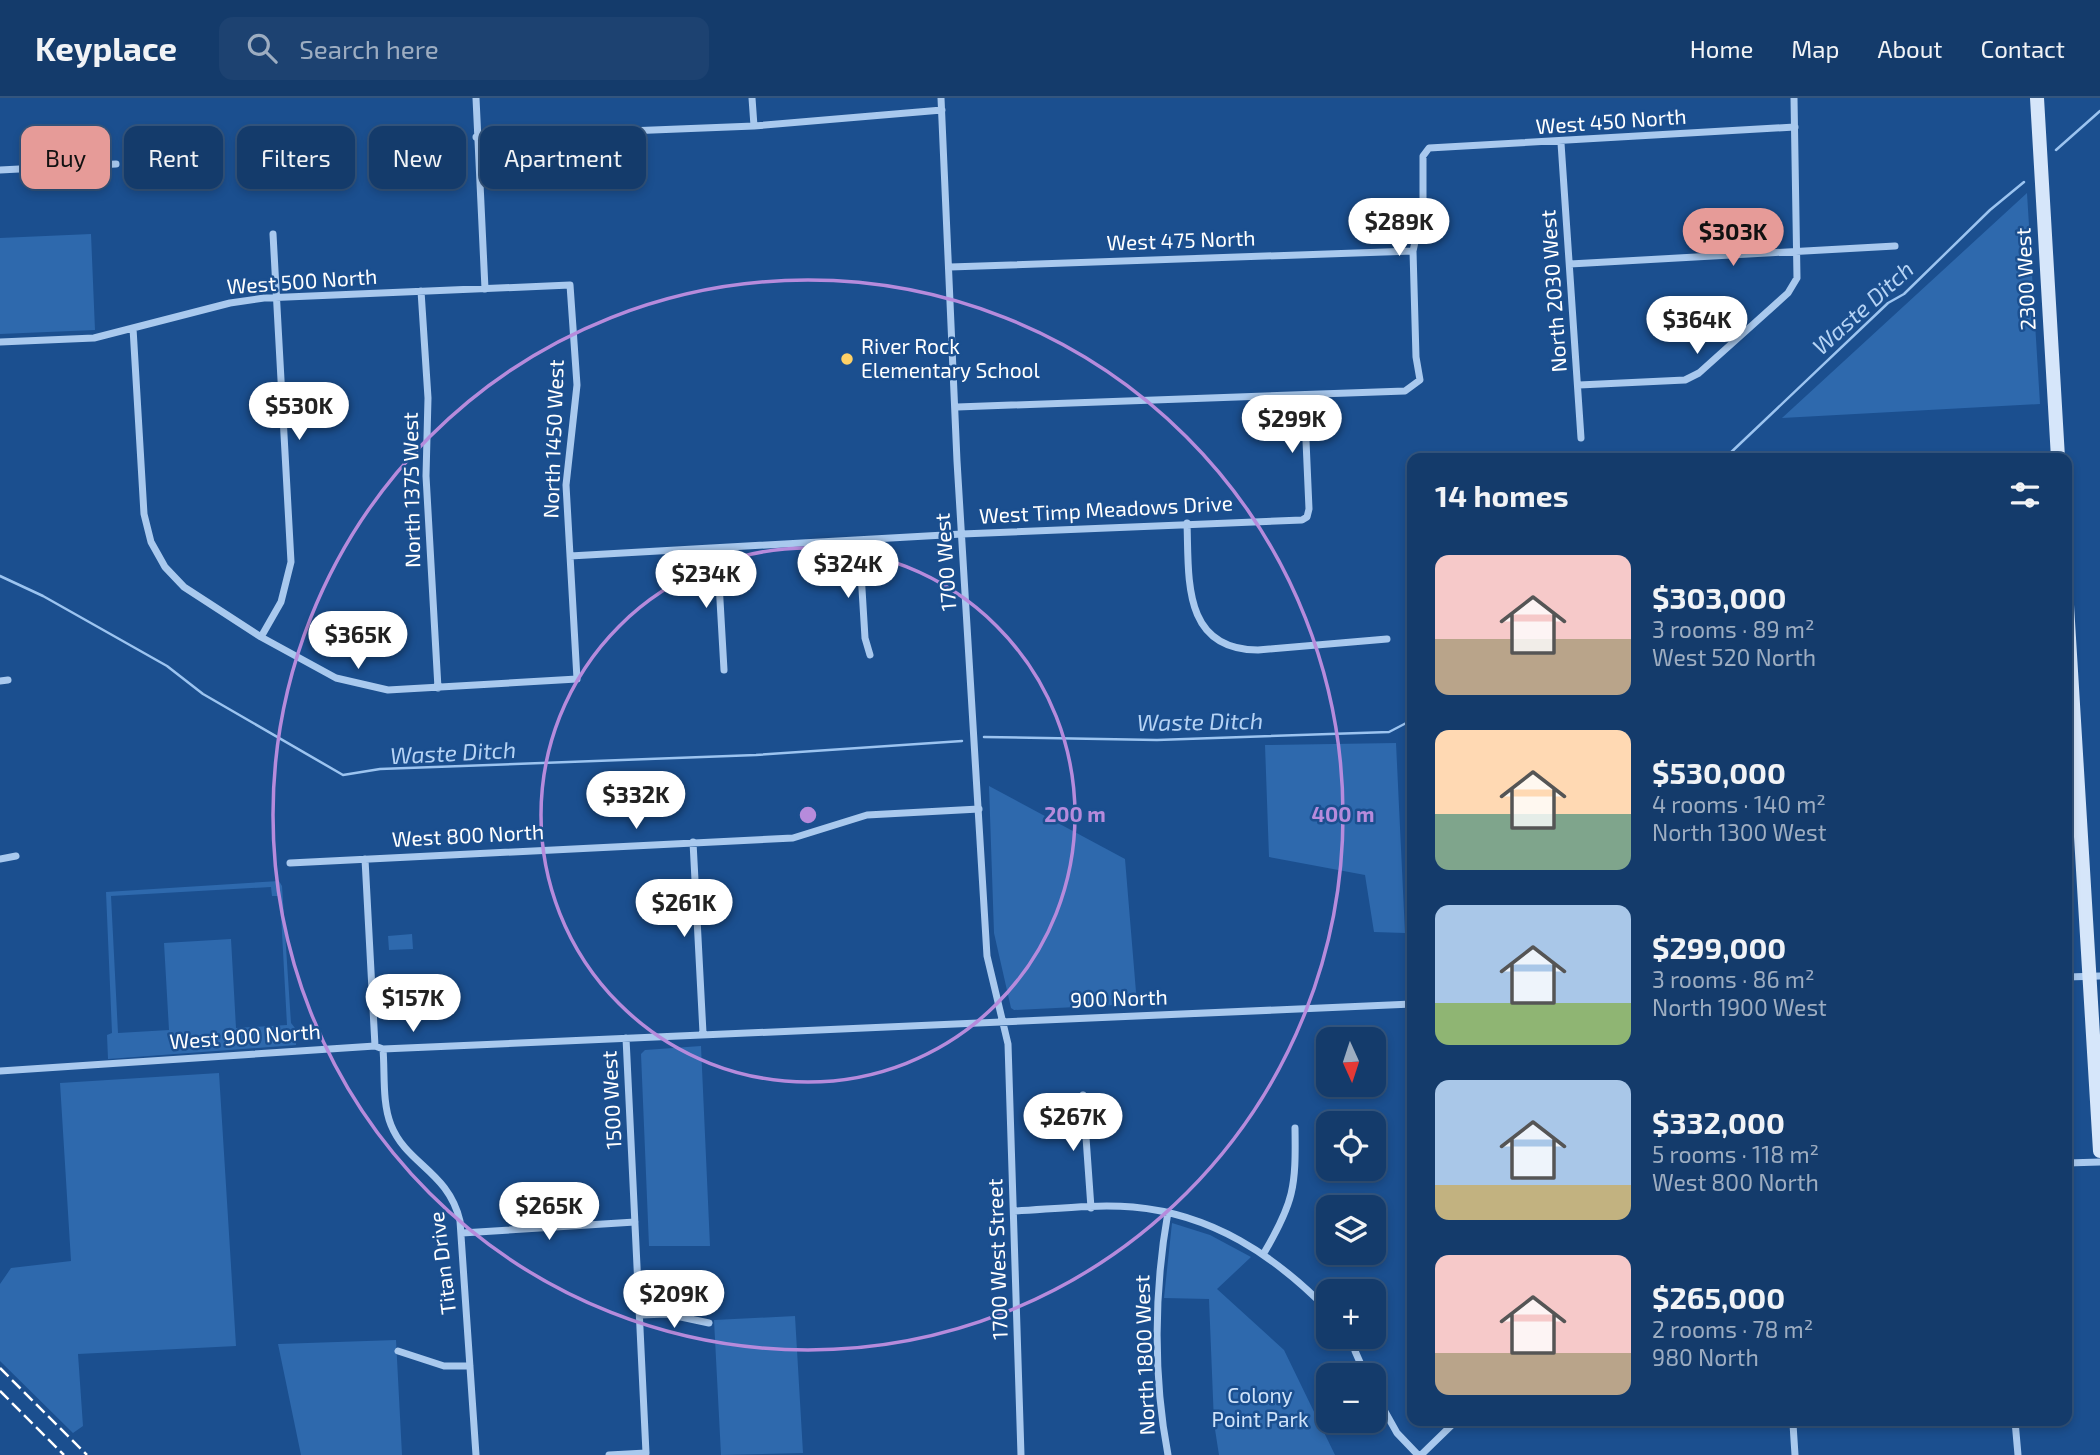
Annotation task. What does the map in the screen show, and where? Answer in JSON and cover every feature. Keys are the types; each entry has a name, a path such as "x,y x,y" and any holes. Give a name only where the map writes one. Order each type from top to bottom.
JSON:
{"main road":[{"name":"2300 West","path":"2037,98 2058,453"},
{"path":"2072,722 2094,976 2100,1151"}],"street":[{"path":"476,98 485,289"},
{"path":"752,98 754,126"},
{"name":"1700 West","path":"941,98 962,534 987,956 1004,1021"},
{"path":"1579,385 1685,380 1699,373 1787,293 1797,278 1794,98"},
{"path":"476,137 754,126 942,110"},
{"name":"West 450 North","path":"1413,251 1423,206 1423,156 1429,148 1561,143 1795,127"},
{"name":"North 2030 West","path":"1561,143 1581,438"},
{"path":"0,170 117,164"},
{"path":"261,637 281,602 291,562 273,234"},
{"path":"1570,264 1895,246"},
{"path":"957,407 1405,391 1414,388 1420,380 1413,251"},
{"name":"West 475 North","path":"950,267 1413,251"},
{"name":"West 500 North","path":"0,342 94,338 230,303 277,297 570,285"},
{"name":"North 1450 West","path":"438,688 577,679 565,485 577,385 570,285"},
{"name":"North 1375 West","path":"421,291 428,398 426,487 438,688"},
{"path":"133,328 144,514 151,542 165,567 184,587 261,637 353,684 388,690 438,688"},
{"name":"West Timp Meadows Drive","path":"570,556 1307,517 1304,394"},
{"path":"1187,523 1191,598 1198,619 1213,637 1232,648 1258,650 1387,639"},
{"path":"859,540 865,638 870,655"},
{"path":"716,548 724,670"},
{"name":"West 800 North","path":"290,863 793,838 867,815 979,809"},
{"path":"693,842 703,1033"},
{"path":"0,859 16,856"},
{"path":"365,859 375,1046"},
{"path":"2072,977 2094,976"},
{"name":"900 North","path":"828,1028 1407,1004"},
{"name":"1700 West Street","path":"1004,1021 1008,1044 1021,1455"},
{"name":"West 900 North","path":"0,1071 375,1046 383,1049 828,1028"},
{"name":"1500 West","path":"609,1455 646,1453 626,1038"},
{"name":"Titan Drive","path":"383,1049 391,1126 399,1140 446,1187 457,1209 462,1233 476,1455"},
{"path":"1083,1095 1091,1208"},
{"path":"1264,1253 1288,1211 1296,1175 1295,1128"},
{"path":"2072,1163 2100,1162"},
{"path":"1014,1211 1131,1207 1168,1212 1213,1225 1264,1253 1316,1298"},
{"name":"North 1800 West","path":"1168,1212 1157,1298 1163,1431 1168,1455"},
{"path":"462,1233 635,1222"},
{"path":"640,1315 667,1314 709,1323"},
{"path":"398,1351 444,1366 470,1366"},
{"path":"1386,1413 1397,1433 1420,1455 1451,1426"},
{"path":"1793,1426 1795,1455"},
{"path":"2015,1426 2018,1455"}],"green space":[{"path":"2027,193 2040,404 1782,418"},
{"path":"91,234 95,330 0,334 0,238"},
{"path":"1396,743 1405,933 1374,932 1365,875 1269,857 1265,745"},
{"path":"989,786 1125,859 1137,1004 1011,1008 994,933"},
{"path":"279,881 282,886 291,1023 295,1028 296,1045 108,1059 107,1035 112,1033 106,892","holes":["271,887 272,896 280,896 287,1025 236,1028 231,939 164,943 169,1030 118,1033 111,896"]},
{"path":"412,934 413,949 389,950 388,936"},
{"path":"701,1046 710,1246 649,1246 641,1054 645,1050"},
{"path":"219,1073 236,1346 78,1354 83,1426 73,1433 0,1361 0,1284 11,1268 71,1261 60,1083"},
{"name":"Colony Point Park","path":"1172,1223 1210,1235 1251,1257 1217,1289 1284,1350 1316,1416 1316,1433 1324,1433 1335,1455 1219,1455 1214,1423 1209,1299 1164,1298"},
{"path":"795,1316 803,1453 721,1455 714,1320"},
{"path":"396,1340 402,1455 301,1455 278,1344"}],"waterway":[{"name":"Waste Ditch","path":"2056,150 2100,111"},
{"name":"Waste Ditch","path":"1730,453 1888,303 1904,294 1990,210 2024,182"},
{"name":"Waste Ditch","path":"0,576 43,596 167,666 203,694 343,775 380,769 756,755 962,741"},
{"name":"Waste Ditch","path":"984,737 1157,740 1389,732 1407,723"}],"railway":[{"path":"0,1368 87,1455"},
{"path":"0,1391 64,1455"}],"place":[{"name":"River Rock Elementary School","path":"847,359"}]}
